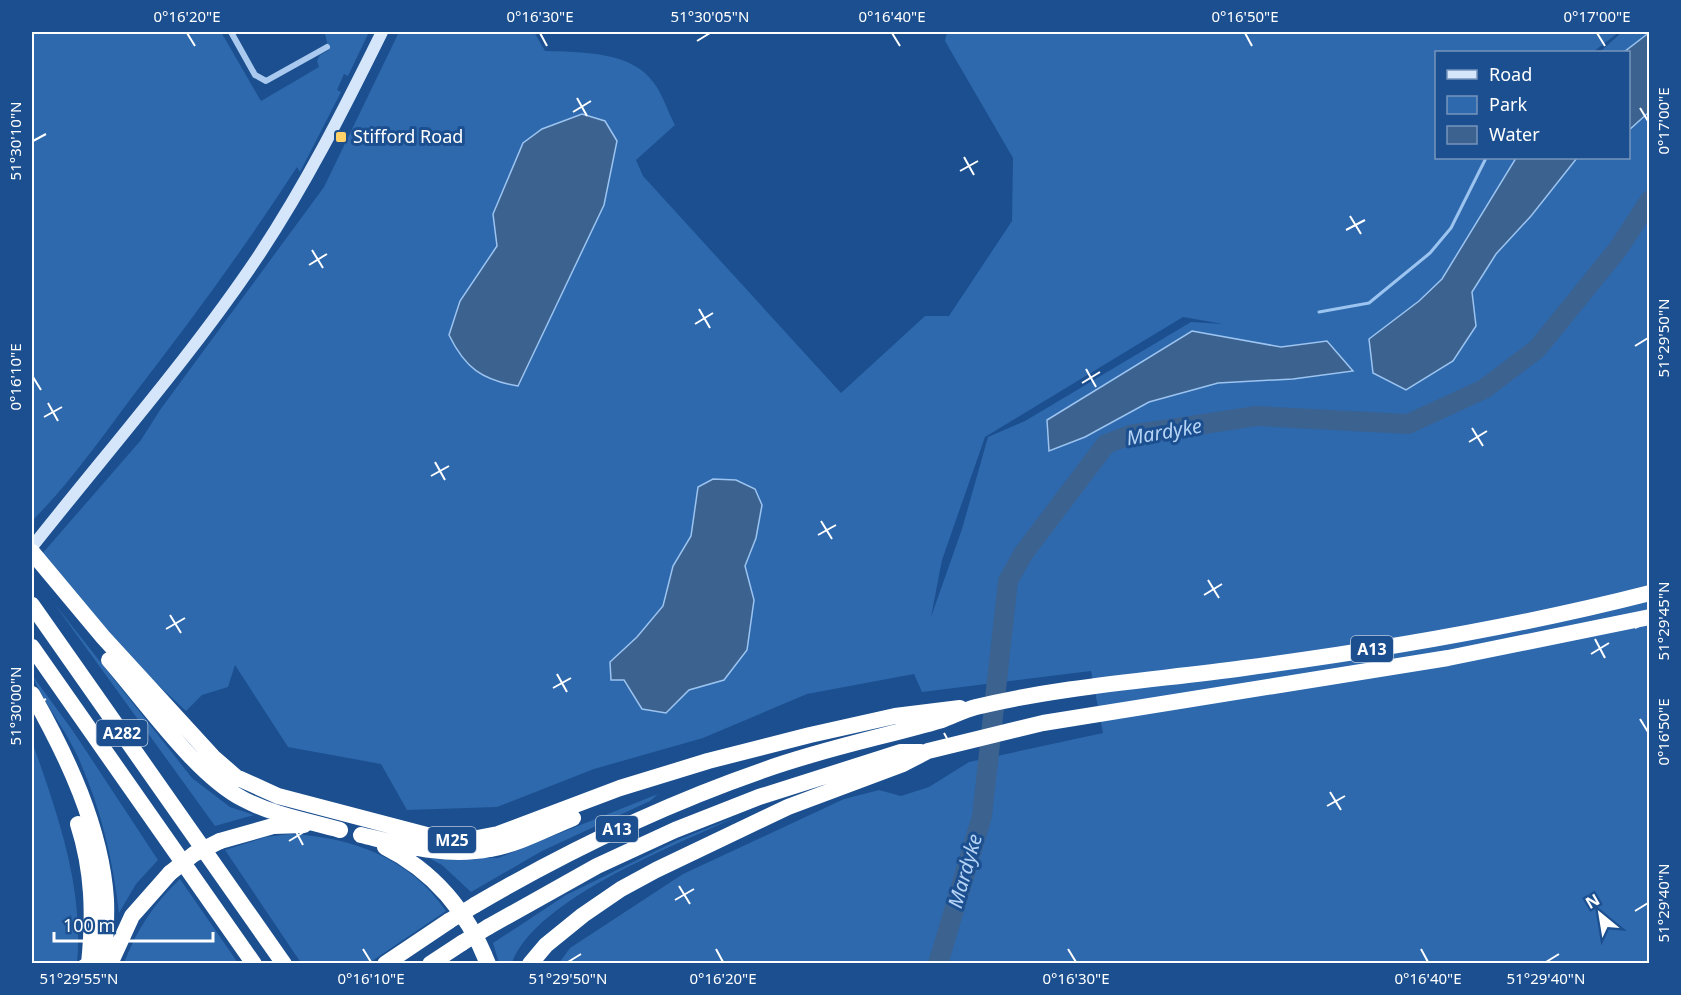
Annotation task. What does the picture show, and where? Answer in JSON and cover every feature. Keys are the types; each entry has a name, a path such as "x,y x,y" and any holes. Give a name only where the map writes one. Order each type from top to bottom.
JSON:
{"highway":[{"name":"M25","path":"32,552 103,637 213,757 249,784 278,796 424,836 472,839 510,830 620,788 708,761 733,756"},
{"path":"32,568 210,777 232,793 253,804 340,830 432,851 454,853 491,849 733,756 810,735 896,723"},
{"name":"A13","path":"385,963 475,905 568,853 686,799 938,709 973,708 1092,688 1334,656 1598,607 1650,593"},
{"name":"A282","path":"32,605 284,963"},
{"name":"A13","path":"430,963 488,927 597,866 675,830 759,797 1007,731 1448,658 1650,616"},
{"path":"32,647 254,963"},
{"path":"32,694 70,769 96,845 106,902 104,963"},
{"path":"32,713 66,788 85,848 93,890 89,963"},
{"path":"530,963 546,945 583,915 621,889 788,807 902,758"},
{"path":"110,963 132,916 170,873 194,854 219,841 273,826 308,825 340,830"},
{"path":"361,835 402,855 435,881 460,910 474,931 488,963"}],"main road":[{"path":"32,547 258,257 313,167 382,32"}],"street":[{"path":"231,32 255,75 266,81 327,47"}],"green space":[{"path":"32,32 221,32 261,101 319,67 317,61 320,55 329,50 325,34 369,32 348,76 344,74 337,90 341,92 300,172 297,167 238,255 175,341 84,461 32,521"},
{"path":"399,32 534,32 545,51 604,55 619,59 644,72 660,93 675,125 636,160 643,176 841,393 925,316 949,316 1012,221 1013,158 945,41 947,32 1619,32 1594,51 1435,51 1435,159 1630,159 1630,51 1601,51 1622,32 1649,32 1649,963 559,963 570,948 683,874 844,799 879,790 901,796 929,787 969,762 1103,733 1091,671 922,692 914,674 807,694 703,738 594,769 497,807 407,810 381,764 288,747 235,665 228,687 202,695 186,711 143,671 41,555 141,440 160,410 324,187","holes":["542,129 617,141 604,205 518,386 460,301 497,246 493,214 523,143","1183,317 1223,324 1191,322 1025,421 988,437 962,529 931,617 942,560 985,437","713,479 736,480 755,489 756,538 745,566 754,600 724,680 689,690 666,713 642,709 610,662 637,637 663,606 673,566 691,536 698,487"]},
{"path":"53,602 192,778 230,807 254,815 215,826"},
{"path":"32,675 73,731 158,860 136,884 119,913 109,852 92,793 72,745"},
{"path":"32,741 51,795 72,878 78,934 77,963 32,963"},
{"path":"658,794 650,801 542,851 471,892 442,865 427,857 498,858"},
{"path":"736,817 610,876 577,896 548,917 526,940 512,963 499,963 493,943 566,895 680,839"},
{"path":"290,834 335,840 378,854 415,877 446,911 369,963 301,963 225,850 266,837"},
{"path":"180,879 238,963 124,963 147,918"}],"water":[{"path":"1650,32 1649,112 1630,129 1630,51 1625,51"},
{"path":"582,114 605,121 617,141 604,205 518,386 494,380 468,364 449,335 460,301 497,246 493,214 523,143 542,129"},
{"path":"1515,159 1576,159 1531,216 1496,254 1472,292 1476,326 1453,361 1406,390 1373,373 1369,339 1419,301 1442,279"},
{"path":"1192,331 1281,347 1327,341 1353,371 1293,379 1218,383 1149,402 1085,437 1049,451 1047,420"},
{"path":"713,479 736,480 755,489 762,505 756,538 745,566 754,600 747,650 724,680 689,690 666,713 642,709 624,680 611,680 610,662 637,637 663,606 673,566 691,536 698,487"}],"waterway":[{"path":"1319,312 1369,303 1430,253 1451,228 1486,159"},
{"name":"Mardyke","path":"938,964 982,816 1008,581 1023,554 1106,444 1130,435 1257,416 1408,424 1484,389 1537,349 1618,249 1650,200"}],"place":[{"name":"Stifford Road","path":"341,137"}]}
